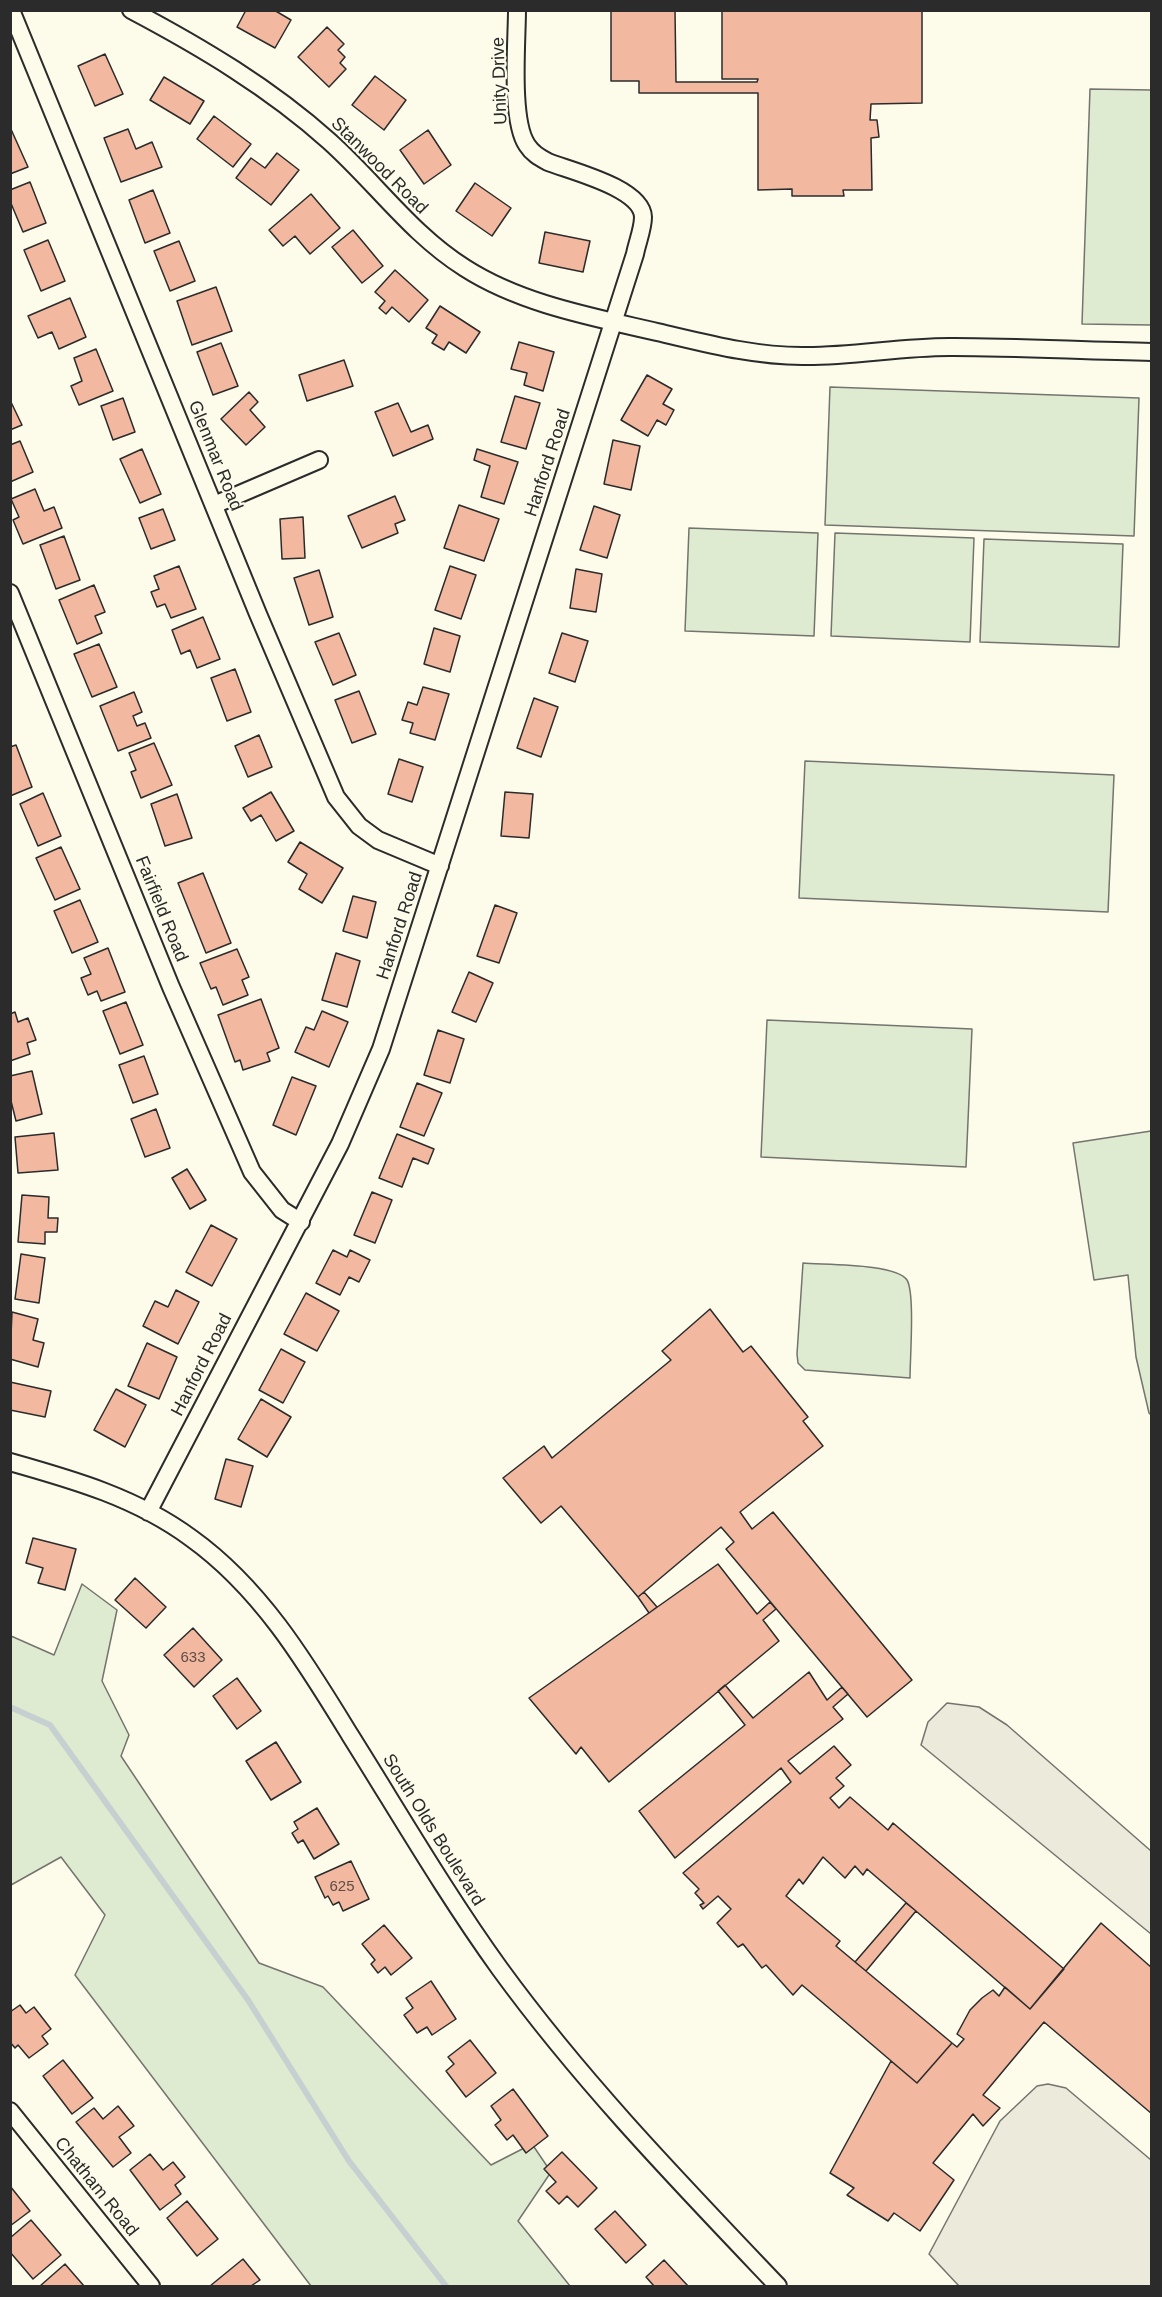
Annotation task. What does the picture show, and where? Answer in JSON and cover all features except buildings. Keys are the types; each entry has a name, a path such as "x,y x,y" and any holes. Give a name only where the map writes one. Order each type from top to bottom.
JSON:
{"street":[{"name":"Stanwood Road","path":"131,10 173,32 282,102 345,156 414,229 468,270 527,297 613,322 733,349 801,356 852,356 951,346 1152,352"},
{"name":"Glenmar Road","path":"11,11 336,797 359,826 378,840 440,866"},
{"name":"Unity Drive","path":"517,12 517,100 520,132 526,144 536,155 548,162 627,193 640,207 643,217 635,254 613,322"},
{"name":"Hanford Road","path":"148,1512 301,1221 340,1144 373,1070 613,322"},
{"path":"214,505 320,460"},
{"name":"Fairfield Road","path":"10,593 171,987 252,1172 282,1210 301,1221"},
{"name":"South Olds Boulevard","path":"10,1462 111,1493 148,1512 202,1546 245,1587 283,1631 458,1908 541,2023 639,2139 778,2286"},
{"name":"Chatham Road","path":"10,2112 151,2286"}],"green space":[{"path":"1090,89 1151,90 1151,325 1082,324"},
{"path":"830,387 1139,398 1134,536 825,525"},
{"path":"689,528 818,533 814,636 685,631"},
{"path":"835,533 974,538 970,642 831,636"},
{"path":"984,539 1123,544 1119,647 980,642"},
{"path":"805,761 1114,775 1108,912 799,898"},
{"path":"767,1020 972,1029 966,1167 761,1157"},
{"path":"1152,1131 1151,1415 1136,1357 1128,1275 1094,1280 1073,1143"},
{"path":"803,1263 889,1270 900,1274 907,1280 911,1298 910,1378 805,1370 798,1363"},
{"path":"82,1584 117,1610 102,1681 129,1735 121,1756 259,1963 323,1987 491,2165 532,2144 551,2172 518,2221 570,2286 311,2286 75,1975 105,1915 61,1857 11,1885 11,1636 54,1655"}],"shaded area":[{"path":"947,1703 979,1707 1007,1725 1151,1851 1151,1934 921,1745 928,1722"},
{"path":"1048,2084 1066,2088 1151,2160 1151,2286 959,2286 929,2254 1000,2121 1037,2086"}],"waterway":[{"path":"10,1707 50,1725 248,2000 349,2161 446,2286"}]}
